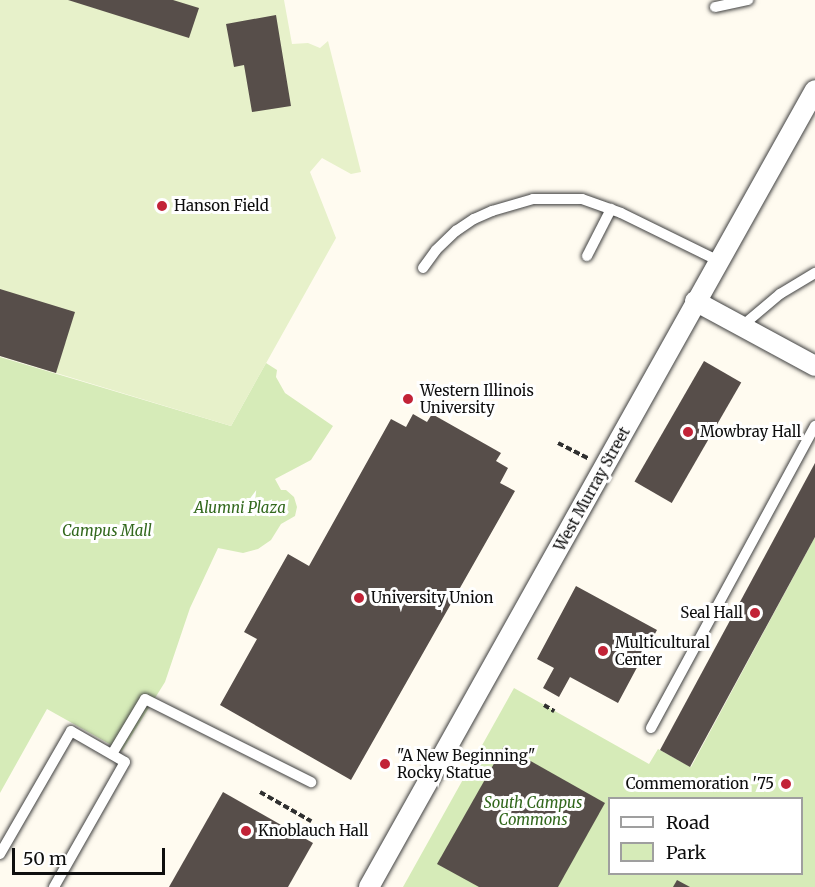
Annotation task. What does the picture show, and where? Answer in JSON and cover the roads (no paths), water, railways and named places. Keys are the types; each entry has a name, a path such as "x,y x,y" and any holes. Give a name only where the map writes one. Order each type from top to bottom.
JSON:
{"street":[{"name":"West Murray Street","path":"369,887 815,90"},
{"path":"695,301 815,366"}],"lane":[{"path":"715,7 748,0"},
{"path":"423,268 436,250 456,231 492,211 533,199 582,199 611,209 719,261"},
{"path":"587,256 611,209"},
{"path":"742,326 780,294 815,273"},
{"path":"651,728 815,426"},
{"path":"112,754 145,699 311,782"},
{"path":"0,854 70,731 112,754 125,762 54,887"}],"place":[{"name":"Hanson Field","path":"162,206"},
{"name":"Western Illinois University","path":"408,399"},
{"name":"Mowbray Hall","path":"688,432"},
{"name":"University Union","path":"359,598"},
{"name":"Seal Hall","path":"755,613"},
{"name":"Multicultural Center","path":"603,651"},
{"name":"\"A New Beginning\" Rocky Statue","path":"385,764"},
{"name":"Commemoration '75","path":"786,784"},
{"name":"Knoblauch Hall","path":"246,831"}],"park label":[{"name":"Alumni Plaza","path":"240,508"},
{"name":"Campus Mall","path":"107,531"},
{"name":"South Campus Commons","path":"533,810"}]}
